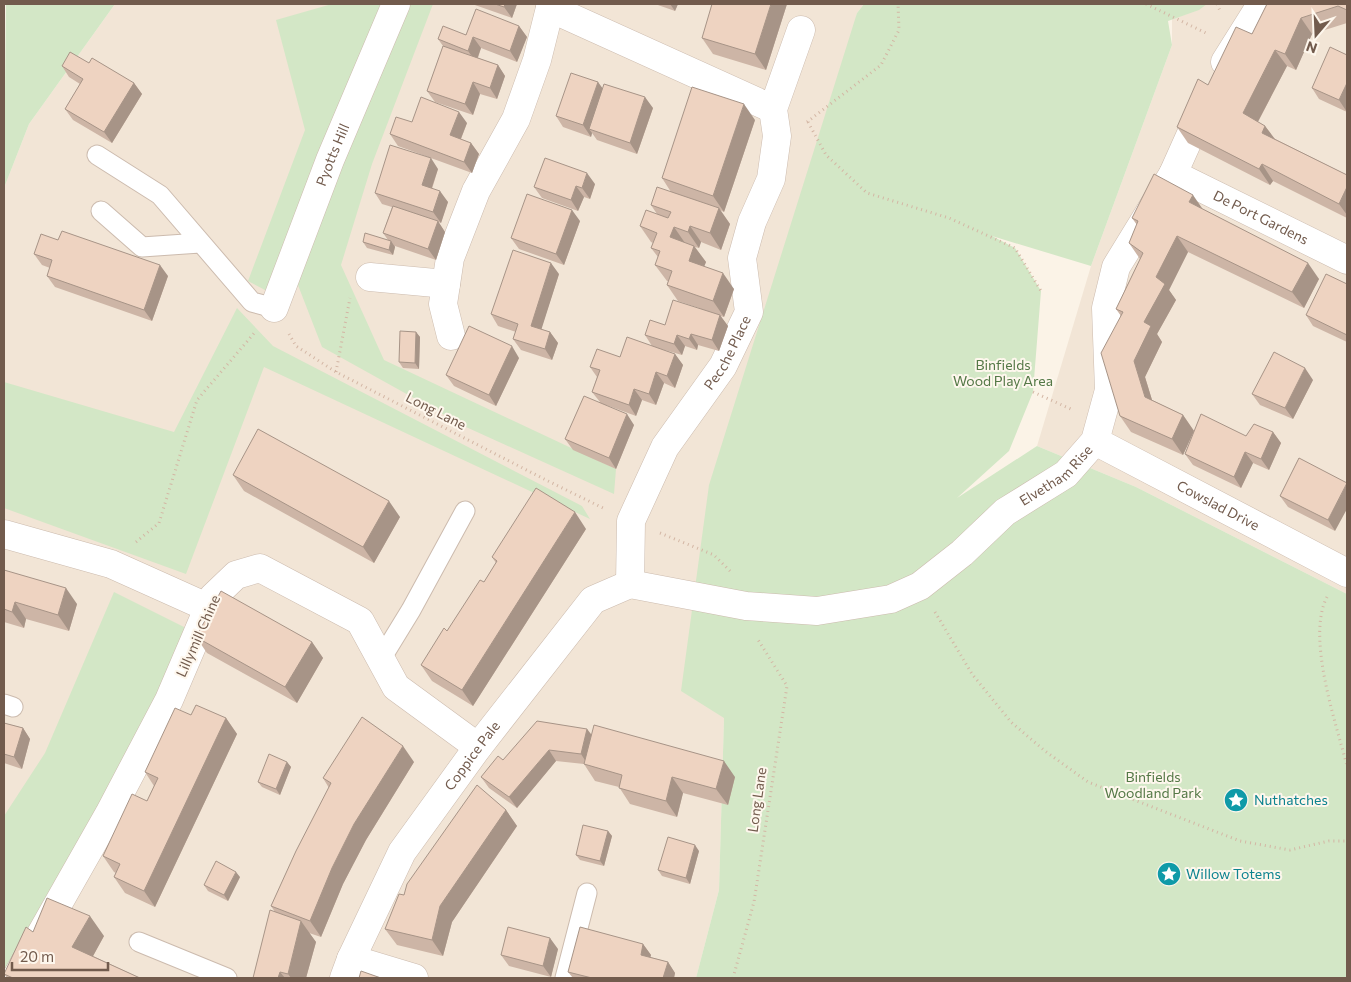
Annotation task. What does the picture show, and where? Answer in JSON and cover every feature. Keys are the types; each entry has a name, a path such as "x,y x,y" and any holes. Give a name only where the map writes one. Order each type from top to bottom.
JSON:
{"street":[{"name":"Pyotts Hill","path":"274,308 330,160 396,4"},
{"name":"Elvetham Rise","path":"630,584 746,606 817,611 891,599 920,586 962,553 1005,512 1066,474 1095,441 1108,390 1106,308 1116,267 1173,174 1233,46 1257,11 1265,4"},
{"path":"451,336 443,304 450,258 476,191 516,119 537,60 550,6 773,109"},
{"name":"Pecche Place","path":"630,584 631,521 665,447 723,366 749,312 742,258 752,222 771,179 777,136 773,109 801,30"},
{"name":"De Port Gardens","path":"1173,174 1347,260"},
{"path":"370,277 446,284"},
{"name":"Cowslad Drive","path":"1095,441 1345,568"},
{"path":"4,534 111,564 209,608"},
{"name":"Lillymill Chine","path":"16,978 109,814 169,700 214,594 236,576 260,568 360,621 396,687 478,746"},
{"name":"Coppice Pale","path":"414,978 347,969 402,852 478,746 593,600 630,584"}],"lane":[{"path":"97,155 160,195 252,302 274,308"},
{"path":"101,211 142,247 200,243"},
{"path":"381,659 411,610 465,511"},
{"path":"566,978 587,893"},
{"path":"139,942 227,978"}],"path":[{"path":"898,4 899,30 881,65 808,122 826,155 868,193 949,218 1015,248 1041,291"},
{"path":"1146,4 1233,46"},
{"path":"336,372 353,282 370,277"},
{"name":"Long Lane","path":"274,308 296,346 336,372 546,480 607,509"},
{"path":"111,564 159,523 198,400 234,359 274,308"},
{"path":"1033,392 1074,410"},
{"path":"652,529 714,555 733,574"},
{"path":"1345,568 1322,607 1318,633 1327,686 1347,766"},
{"path":"920,586 972,674 1011,722 1045,752 1088,782 1240,841 1290,850 1329,841 1347,840"},
{"name":"Long Lane","path":"732,978 754,902 787,686 753,632"}],"shaded area":[{"path":"115,4 864,4 857,13 724,718 719,890 696,978 4,978 4,188 29,124"},
{"path":"1172,4 1347,4 1347,594 1136,487 1037,446 1091,266 1172,45"}],"green space":[{"path":"6,4 115,4 29,124 4,188"},
{"path":"332,4 433,4 372,164 341,265 384,360 616,469 614,494 466,427 322,347 296,280 265,290 248,281 305,130 276,20"},
{"path":"864,4 1207,4 1199,10 1168,21 1172,45 1091,266 992,236 1015,248 1041,291 1033,392 1009,451 957,498 1037,446 1136,487 1347,594 1347,978 696,978 719,890 724,718 681,691 709,485 857,13"},
{"path":"237,308 273,346 582,506 590,519 264,367 186,574 4,508 4,382 174,432"},
{"path":"114,592 186,628 99,833 4,972 4,816 45,753"}],"building":[{"path":"712,4 771,4 755,54 702,38"},
{"path":"1267,4 1347,4 1347,10 1338,6 1301,18 1285,54 1275,50 1243,113 1265,126 1262,133 1347,175 1347,187 1339,204 1262,164 1259,169 1177,127 1198,79 1208,85 1236,27 1252,34"},
{"path":"476,9 519,26 510,51 473,37 468,51 438,39 443,26 466,35"},
{"path":"443,46 498,65 490,88 473,82 465,104 427,91"},
{"path":"1330,47 1347,55 1347,83 1339,100 1312,88"},
{"path":"70,52 89,63 92,58 134,83 104,132 65,109 83,79 62,66"},
{"path":"571,73 598,82 583,125 556,116"},
{"path":"604,84 645,97 630,143 589,129"},
{"path":"692,87 744,104 713,196 662,178"},
{"path":"421,97 459,112 450,135 471,143 464,162 390,134 396,117 412,122"},
{"path":"390,145 431,158 422,185 440,191 433,212 375,193"},
{"path":"545,158 587,173 582,188 576,186 571,200 534,187"},
{"path":"1154,174 1193,195 1189,202 1308,263 1292,292 1177,236 1156,277 1165,284 1144,322 1151,326 1134,361 1145,397 1183,415 1172,439 1120,416 1101,353 1123,312 1116,309 1143,253 1129,243 1138,221 1132,218"},
{"path":"657,187 719,208 710,233 690,226 688,232 674,227 670,237 694,246 689,261 723,273 713,301 667,285 672,271 655,265 660,251 651,248 657,233 640,226 646,210 668,218 671,212 651,205"},
{"path":"527,194 572,210 556,254 511,238"},
{"path":"393,206 438,221 428,249 383,233"},
{"path":"62,231 160,265 144,310 47,276 52,260 34,254 41,234 58,240"},
{"path":"365,233 391,241 389,250 363,242"},
{"path":"513,250 551,263 531,326 550,332 545,349 513,339 518,324 491,314"},
{"path":"1326,274 1347,284 1347,335 1306,315"},
{"path":"673,300 720,315 712,340 691,334 689,339 677,335 674,344 645,335 650,320 665,325"},
{"path":"469,326 512,346 489,395 446,375"},
{"path":"400,331 416,332 415,363 399,362"},
{"path":"627,337 675,354 667,376 656,372 649,394 634,389 629,405 592,392 600,370 590,367 597,349 620,357"},
{"path":"1274,352 1305,368 1285,408 1252,394"},
{"path":"584,396 627,414 609,458 565,439"},
{"path":"1201,414 1246,436 1254,424 1273,432 1261,459 1245,452 1234,477 1185,454"},
{"path":"258,429 389,501 363,547 233,475"},
{"path":"1299,458 1347,483 1328,520 1280,496"},
{"path":"536,488 575,512 462,690 421,665 444,628 447,631 480,580 484,582 497,561 492,557"},
{"path":"4,570 66,588 58,615 15,602 12,612 4,609"},
{"path":"221,591 312,642 285,687 196,637"},
{"path":"196,705 226,718 144,891 114,877 120,864 103,856 132,794 147,801 158,778 145,772 175,708 191,715"},
{"path":"362,717 403,746 354,824 332,868 310,921 271,906 296,851 331,783 323,778"},
{"path":"537,721 587,729 581,754 549,750 509,797 481,777 498,756 503,760"},
{"path":"4,723 23,728 14,757 4,754"},
{"path":"594,725 724,761 716,789 672,777 666,801 619,788 622,775 584,764"},
{"path":"269,754 287,762 276,789 258,782"},
{"path":"477,785 506,810 440,906 432,940 385,929 399,894 404,895 407,884"},
{"path":"583,825 608,831 600,861 576,855"},
{"path":"668,837 695,845 686,878 658,870"},
{"path":"216,861 236,872 224,895 204,885"},
{"path":"47,898 90,916 72,947 140,978 13,978 4,974 26,927 33,932"},
{"path":"270,910 301,921 288,974 280,972 278,978 253,978"},
{"path":"508,927 550,938 543,966 501,955"},
{"path":"580,927 643,944 641,955 668,962 663,978 592,978 568,972"},
{"path":"361,971 381,978 359,978"}],"place":[{"name":"Nuthatches","path":"1236,800"},
{"name":"Willow Totems","path":"1169,874"}],"park label":[{"name":"Binfields Wood Play Area","path":"1003,374"},
{"name":"Binfields Woodland Park","path":"1153,786"}]}
